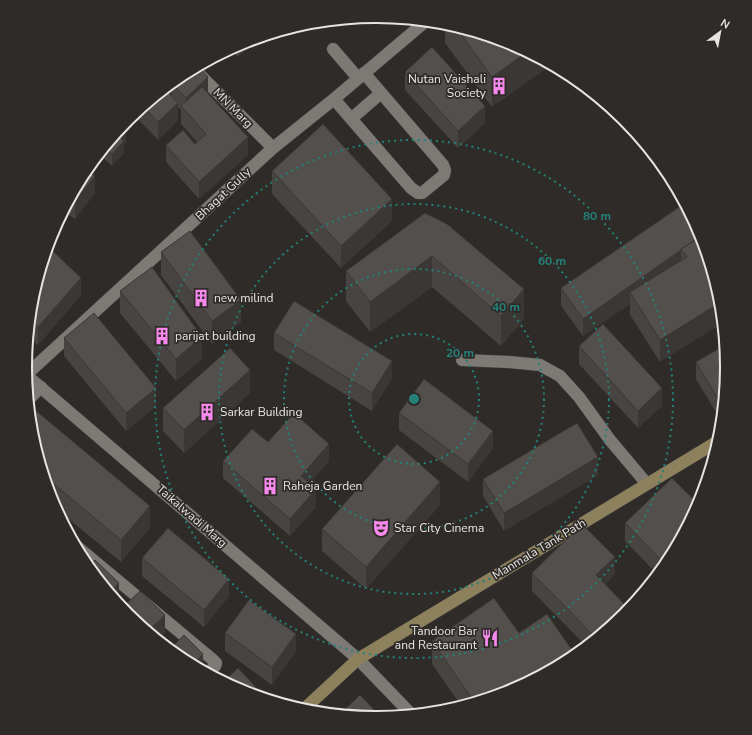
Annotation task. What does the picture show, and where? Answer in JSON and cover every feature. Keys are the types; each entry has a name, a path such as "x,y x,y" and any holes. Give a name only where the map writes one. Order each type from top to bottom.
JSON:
{"street":[{"name":"Bhagat Gully","path":"32,369 272,148 420,26"},
{"path":"333,49 381,93 443,165 445,170 444,175 422,193 418,193 411,188 334,98"},
{"name":"MN Marg","path":"198,73 272,148"},
{"path":"351,119 381,93"},
{"path":"462,360 540,365 560,376 579,396 610,440 647,484"},
{"name":"Taikalwadi Marg","path":"32,380 358,659 407,710"},
{"path":"32,396 41,387"},
{"name":"Manmala Tank Path","path":"309,705 358,659 712,445"},
{"path":"95,566 139,598 212,659 216,663 211,670"},
{"path":"130,608 139,598"},
{"path":"176,647 186,637"}],"building":[{"path":"461,34 487,41 522,56 492,77"},
{"path":"432,47 485,106 458,131 405,72"},
{"path":"202,70 208,77 186,98 176,88"},
{"path":"202,87 248,137 199,182 166,145 183,130 195,144 206,134 181,106"},
{"path":"168,92 178,103 158,122 147,110"},
{"path":"323,124 392,199 341,246 272,171"},
{"path":"120,137 124,141 112,154 108,151"},
{"path":"92,174 95,176 75,201 78,195"},
{"path":"680,206 696,240 583,319 561,288"},
{"path":"425,213 447,224 524,289 501,316 432,256 370,302 346,271"},
{"path":"190,231 241,300 212,321 161,252"},
{"path":"696,240 709,278 715,306 660,340 630,292 687,257 681,249"},
{"path":"52,250 81,278 38,327 34,324 38,300 43,278"},
{"path":"152,267 202,337 176,359 120,291"},
{"path":"294,301 392,361 372,393 274,333"},
{"path":"94,313 156,388 126,413 64,338"},
{"path":"603,324 662,388 638,411 579,346"},
{"path":"230,348 250,370 184,430 163,408"},
{"path":"720,348 719,400 696,362"},
{"path":"424,379 493,431 468,464 399,413"},
{"path":"34,409 150,506 121,540 52,482 43,457"},
{"name":"Raheja Garden","path":"294,413 329,444 301,476 316,489 290,519 223,461 252,429 268,442"},
{"path":"577,423 598,457 504,513 483,479"},
{"name":"Star City Cinema","path":"397,444 440,482 366,567 322,529"},
{"path":"672,478 694,500 685,520 661,560 625,523"},
{"path":"582,524 615,557 596,575 625,605 593,635 532,573"},
{"path":"168,528 229,579 204,610 142,558"},
{"path":"95,560 119,583 113,590 103,577 92,562"},
{"path":"140,591 165,615 151,628 126,604"},
{"path":"494,598 519,633 547,614 572,650 548,666 508,686 472,698 432,641"},
{"path":"249,600 296,634 272,667 225,633"},
{"path":"184,635 203,654 196,661 173,646"},
{"path":"238,668 261,692 244,686 228,678"},
{"path":"360,695 376,712 353,711 344,710"}],"place":[{"name":"Nutan Vaishali Society","path":"499,86"},
{"name":"new milind","path":"201,298"},
{"name":"parijat building","path":"162,336"},
{"name":"Sarkar Building","path":"207,412"},
{"name":"Raheja Garden","path":"270,486"},
{"name":"Star City Cinema","path":"381,528"},
{"name":"Tandoor Bar and Restaurant","path":"490,638"}]}
